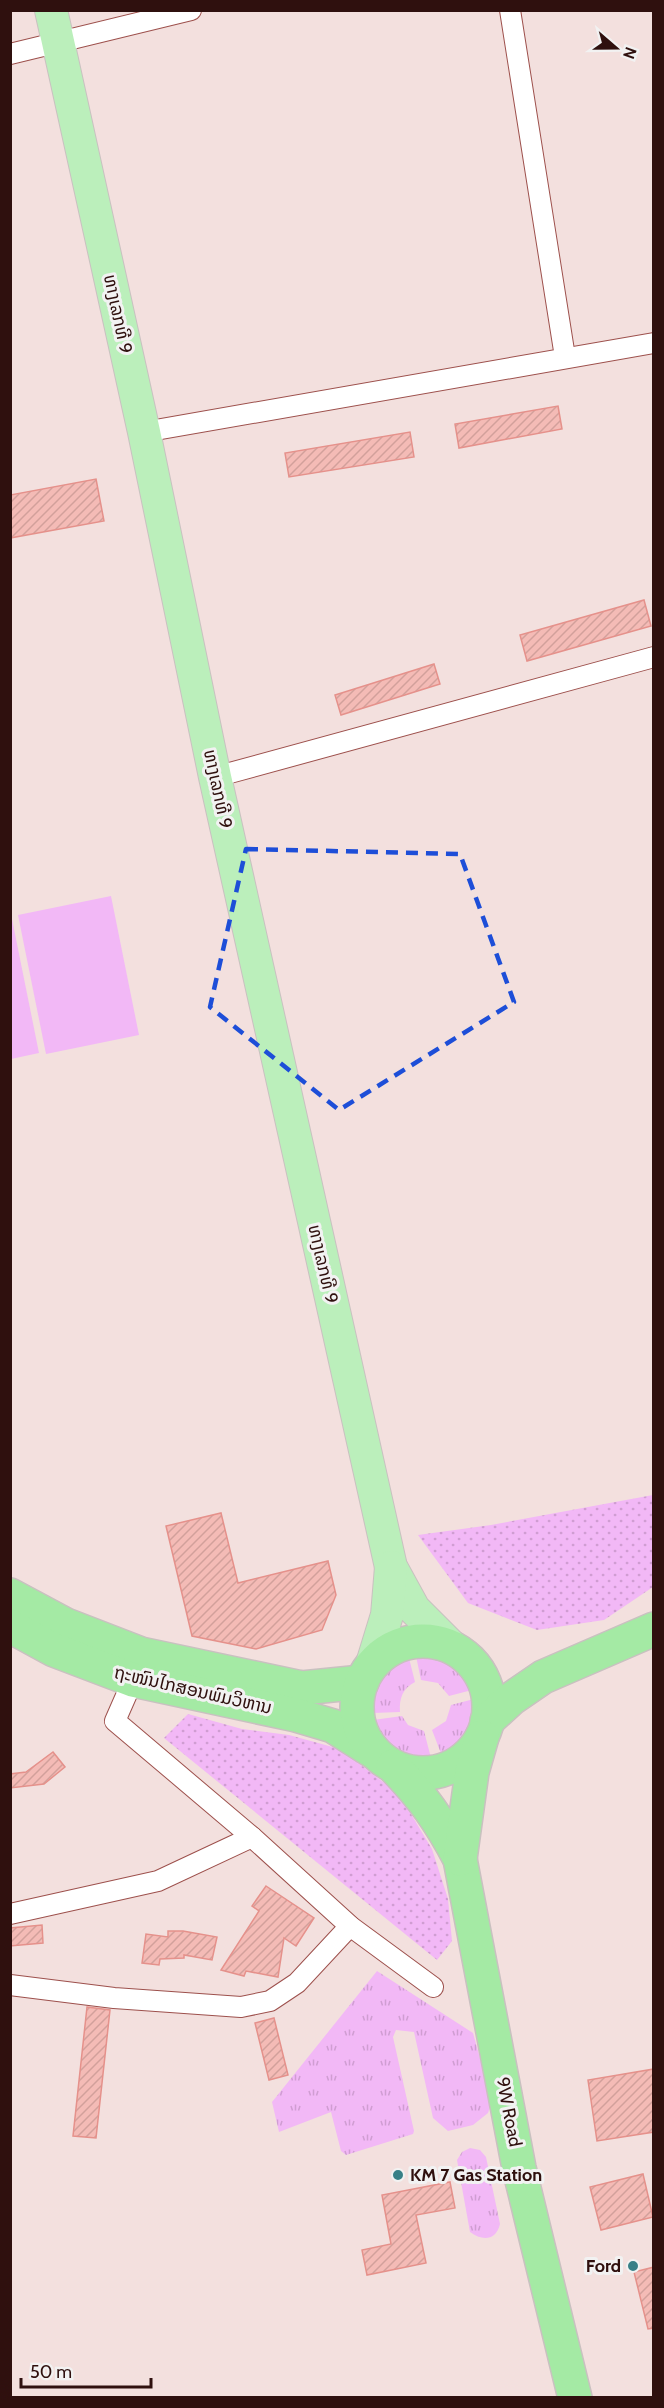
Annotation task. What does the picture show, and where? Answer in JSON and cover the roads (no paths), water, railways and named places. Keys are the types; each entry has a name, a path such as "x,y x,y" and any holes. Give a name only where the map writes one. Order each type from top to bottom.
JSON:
{"highway":[{"name":"ຖະໜົນໄກສອນພົມວິຫານ","path":"10,1595 66,1625 141,1654 302,1688 367,1673"},
{"name":"ຖະໜົນໄກສອນພົມວິຫານ","path":"10,1626 54,1650 133,1680 296,1715 333,1726 384,1759"},
{"path":"384,1759 413,1772 434,1772 453,1766 470,1753 485,1729 510,1699 543,1677 654,1629"},
{"path":"460,1859 440,1821 421,1795 364,1737 358,1719 357,1700 367,1673 389,1650 409,1642 430,1641 502,1672 543,1677"},
{"path":"460,1653 482,1678 489,1699 485,1729 472,1772 460,1859"},
{"name":"9W Road","path":"460,1859 519,2168 574,2397"}],"main road":[{"name":"ທາງເລກທີ 9","path":"51,10 144,432 215,777 391,1567 414,1609 460,1653"},
{"name":"ທາງເລກທີ 9","path":"367,1673 387,1615 391,1567"}],"street":[{"path":"10,54 191,10"},
{"path":"510,10 565,357"},
{"path":"144,432 565,357 653,345"},
{"path":"215,777 654,657"},
{"path":"133,1680 115,1721 252,1837 350,1926 432,1987"},
{"path":"10,1914 158,1881 252,1837"},
{"path":"10,1985 114,1998 241,2007 270,2001 297,1983 350,1926"}],"place":[{"name":"KM 7 Gas Station","path":"398,2175"},
{"name":"Ford","path":"633,2266"}]}
